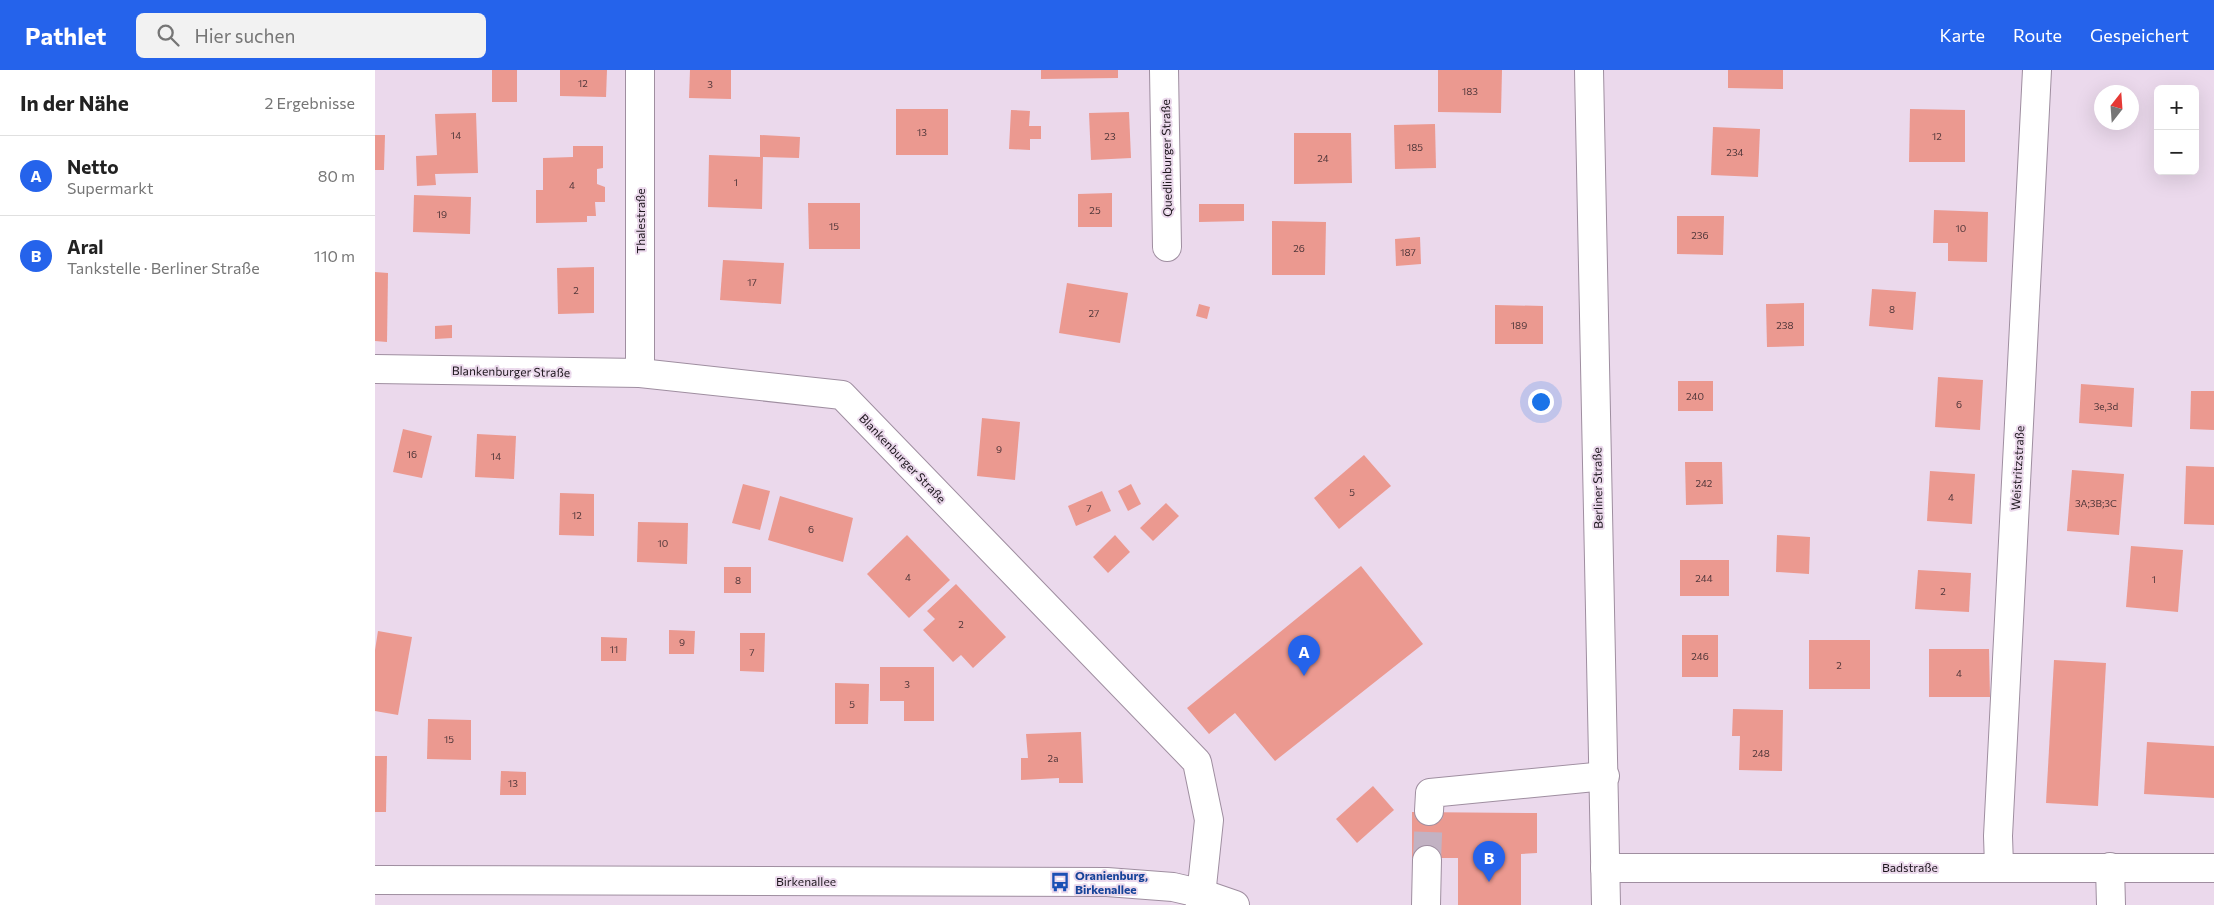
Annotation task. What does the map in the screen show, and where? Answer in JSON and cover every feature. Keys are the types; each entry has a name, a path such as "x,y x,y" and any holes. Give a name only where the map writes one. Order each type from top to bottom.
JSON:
{"street":[{"name":"Thalestraße","path":"640,70 640,373"},
{"name":"Quedlinburger Straße","path":"1164,70 1167,247"},
{"name":"Berliner Straße","path":"1589,70 1605,776 1606,905"},
{"name":"Weistritzstraße","path":"1999,866 1998,836 2037,70"},
{"name":"Blankenburger Straße","path":"375,369 640,373 842,395 1197,762 1209,820 1201,899"},
{"path":"1429,811 1430,793 1605,776"},
{"path":"1426,905 1427,860"},
{"name":"Badstraße","path":"1605,868 1999,866 2214,868"},
{"path":"2110,867 2111,905"},
{"name":"Birkenallee","path":"375,880 1107,882 1173,887 1201,899 1235,905"}],"building":[{"path":"492,70 517,70 517,102 492,102"},
{"path":"560,70 607,70 606,97 560,96"},
{"path":"690,70 731,70 731,99 689,98"},
{"path":"1041,70 1118,70 1118,78 1041,79"},
{"path":"1438,70 1502,70 1501,113 1438,112"},
{"path":"1728,70 1783,70 1783,89 1728,88"},
{"path":"896,109 948,109 948,155 896,155"},
{"path":"1910,109 1965,110 1965,162 1909,162"},
{"path":"1011,110 1030,111 1029,126 1041,126 1041,139 1030,139 1030,150 1009,149"},
{"path":"1129,112 1131,158 1091,160 1089,113"},
{"path":"476,113 478,173 435,174 436,185 417,186 416,156 437,155 435,114"},
{"path":"1435,124 1436,168 1395,169 1394,125"},
{"path":"1713,127 1760,129 1758,177 1711,175"},
{"path":"1294,133 1351,133 1352,183 1294,184"},
{"path":"375,135 385,135 384,170 375,170"},
{"path":"760,135 800,137 799,158 763,157 762,209 708,207 709,155 760,157"},
{"path":"573,146 603,146 603,168 597,169 597,184 605,187 605,202 595,202 596,216 587,216 587,222 536,223 536,190 543,190 543,158 573,157"},
{"path":"1112,193 1112,227 1078,227 1078,194"},
{"path":"414,195 471,197 470,234 413,232"},
{"path":"808,203 860,203 860,249 809,249"},
{"path":"1199,204 1244,204 1244,221 1199,222"},
{"path":"1934,210 1988,212 1987,262 1948,261 1948,243 1933,243"},
{"path":"1677,216 1724,216 1723,255 1677,254"},
{"path":"1272,221 1326,222 1325,275 1272,275"},
{"path":"1420,237 1421,264 1396,266 1395,239"},
{"path":"723,260 784,263 781,304 720,300"},
{"path":"594,267 594,313 558,314 557,268"},
{"path":"375,272 388,273 387,342 375,341"},
{"path":"1067,283 1128,293 1120,343 1059,333"},
{"path":"1872,289 1916,292 1913,330 1869,326"},
{"path":"1804,303 1804,346 1767,347 1766,304"},
{"path":"1199,304 1210,307 1207,319 1196,316"},
{"path":"1495,305 1543,306 1543,344 1495,344"},
{"path":"452,325 452,338 435,339 435,326"},
{"path":"1938,377 1983,380 1980,430 1935,427"},
{"path":"1678,381 1713,381 1713,411 1678,411"},
{"path":"2081,384 2134,388 2132,427 2079,423"},
{"path":"2191,391 2214,391 2214,430 2190,429"},
{"path":"982,418 1020,422 1015,480 977,476"},
{"path":"403,429 432,436 422,478 393,472"},
{"path":"477,434 516,436 514,479 475,477"},
{"path":"1364,455 1391,486 1339,529 1314,498"},
{"path":"1685,462 1722,462 1723,504 1686,505"},
{"path":"2186,466 2214,467 2214,525 2184,524"},
{"path":"2072,470 2124,474 2119,535 2067,531"},
{"path":"1930,471 1975,474 1972,524 1927,521"},
{"path":"743,484 770,491 760,530 732,523"},
{"path":"1131,484 1141,504 1128,511 1118,491"},
{"path":"1102,491 1111,511 1076,526 1068,506"},
{"path":"560,493 594,494 594,536 559,535"},
{"path":"780,496 853,518 843,562 768,540"},
{"path":"1166,503 1179,516 1153,541 1140,528"},
{"path":"638,522 688,523 687,564 637,562"},
{"path":"907,535 950,580 909,618 867,574"},
{"path":"1115,535 1130,552 1108,573 1093,557"},
{"path":"1777,535 1810,537 1809,574 1776,572"},
{"path":"2131,546 2183,550 2178,612 2126,607"},
{"path":"1680,560 1729,560 1729,596 1680,596"},
{"path":"1361,566 1423,644 1275,761 1235,713 1209,734 1187,708"},
{"path":"724,567 751,567 751,593 724,593"},
{"path":"1918,570 1971,573 1969,612 1915,609"},
{"path":"956,584 1006,637 973,668 961,655 953,662 923,630 935,619 927,611"},
{"path":"669,630 695,631 694,654 669,654"},
{"path":"378,631 412,637 398,715 375,711 375,650"},
{"path":"740,633 765,633 764,672 740,671"},
{"path":"1682,635 1718,635 1718,677 1682,677"},
{"path":"601,637 627,638 626,661 601,661"},
{"path":"1809,640 1870,640 1870,689 1809,689"},
{"path":"1929,649 1989,649 1990,697 1929,697"},
{"path":"2054,660 2106,663 2098,806 2046,803"},
{"path":"880,667 934,667 934,721 904,721 904,701 880,701"},
{"path":"835,683 869,684 868,724 835,724"},
{"path":"1733,709 1783,710 1782,771 1739,770 1740,736 1732,736"},
{"path":"428,719 471,720 471,760 427,759"},
{"path":"1081,732 1083,783 1059,783 1059,778 1021,780 1021,758 1028,758 1026,734"},
{"path":"2147,742 2214,746 2214,798 2144,794"},
{"path":"375,756 387,756 386,812 375,812"},
{"path":"501,771 526,772 526,795 500,795"},
{"path":"1373,786 1394,810 1357,843 1336,819"},
{"path":"1412,812 1537,813 1537,853 1521,854 1521,905 1458,905 1458,858 1412,858"}],"tunnel":[{"path":"1427,860 1429,811"}],"place":[{"name":"Netto","path":"1304,676"},
{"name":"Oranienburg, Birkenallee","path":"1060,882"},
{"name":"Aral","path":"1489,882"}]}
